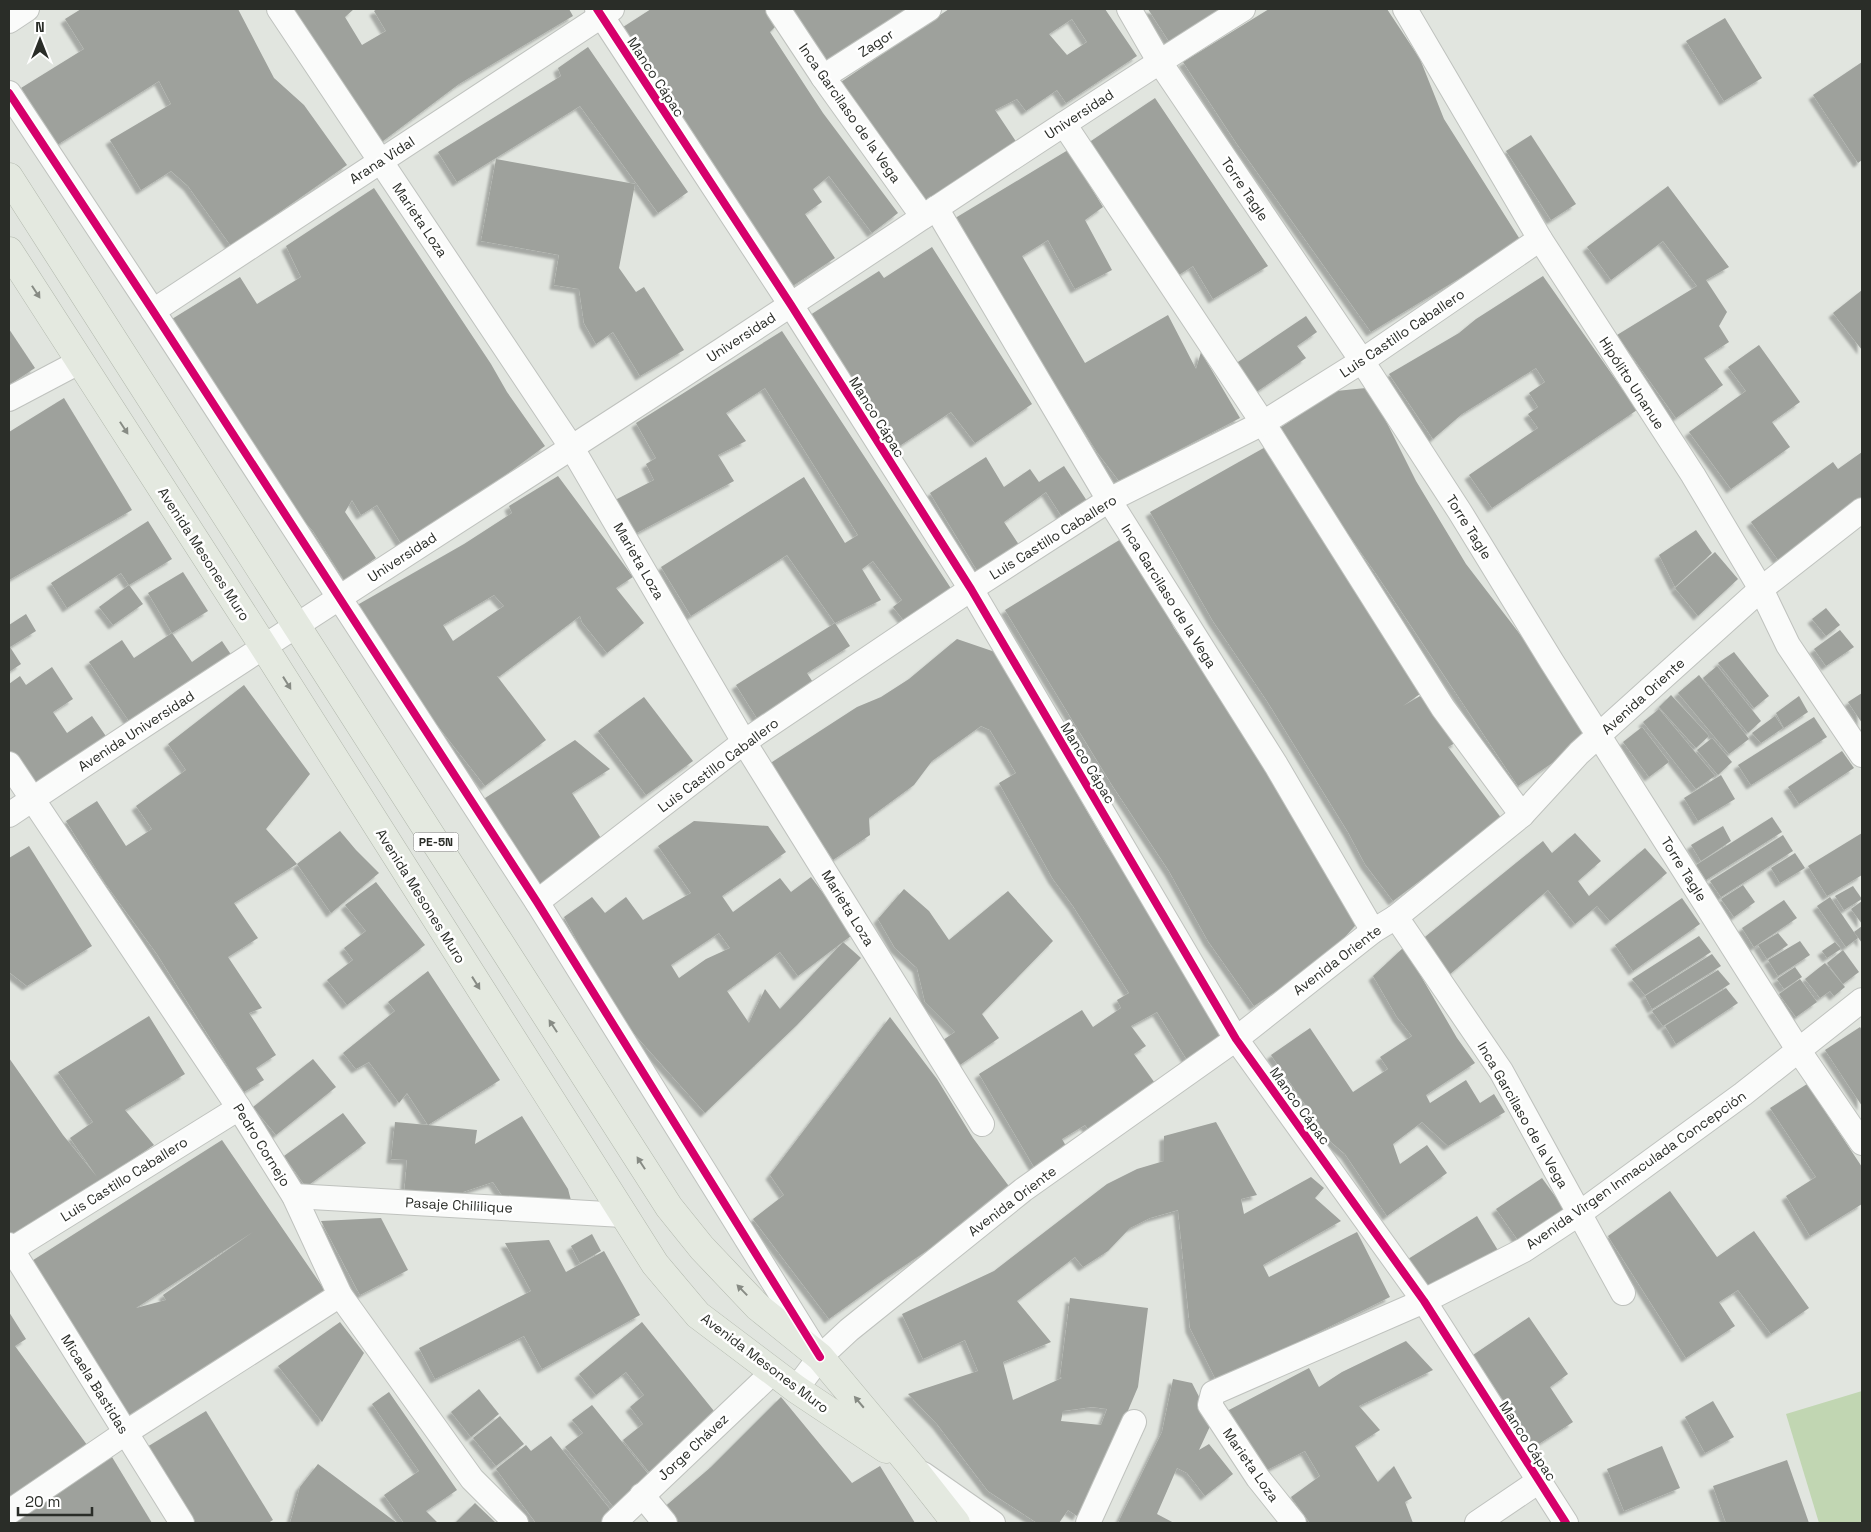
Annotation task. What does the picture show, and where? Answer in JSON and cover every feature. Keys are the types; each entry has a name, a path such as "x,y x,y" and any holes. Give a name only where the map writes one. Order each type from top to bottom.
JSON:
{"highway":[{"name":"PE-5N","path":"9,177 669,1207 702,1248 758,1307 820,1357 912,1466 956,1523"},
{"name":"Avenida Mesones Muro","path":"9,251 81,360 655,1264 698,1315 796,1389 912,1466"}],"street":[{"path":"9,21 27,9"},
{"name":"Marieta Loza","path":"279,9 572,448 744,742 982,1124"},
{"name":"Inca Garcilaso de la Vega","path":"778,9 823,77 930,212 1276,766 1373,931"},
{"name":"Zagor","path":"823,77 929,9"},
{"name":"Torre Tagle","path":"1128,9 1159,61 1362,360 1799,1051 1862,1143"},
{"name":"Universidad","path":"264,647 791,305 1159,61 1243,9"},
{"name":"Hipólito Unanue","path":"1405,9 1540,239 1693,475 1761,589 1788,645 1862,755"},
{"name":"Arana Vidal","path":"153,311 603,11"},
{"name":"Manco Cápac","path":"603,11 971,589 1236,1039 1424,1301 1566,1523"},
{"path":"9,93 537,902 820,1357"},
{"path":"1064,124 1263,422 1443,708 1522,815"},
{"name":"Luis Castillo Caballero","path":"537,902 744,742 971,589 1109,500 1263,422 1362,360 1540,239"},
{"path":"9,399 81,360"},
{"name":"Avenida Oriente","path":"796,1389 820,1357 848,1330 1022,1190 1236,1039 1373,931 1396,917 1522,815 1579,753 1761,589 1862,510"},
{"name":"Avenida Universidad","path":"9,815 264,647"},
{"name":"Pedro Cornejo","path":"9,764 239,1108 294,1196 340,1295 472,1479 516,1523"},
{"name":"Inca Garcilaso de la Vega","path":"1396,917 1500,1071 1623,1293"},
{"name":"Avenida Virgen Inmaculada Concepción","path":"1210,1404 1213,1393 1424,1301 1524,1250 1580,1213 1736,1100 1862,1000"},
{"name":"Luis Castillo Caballero","path":"10,1248 239,1108"},
{"name":"Pasaje Chililique","path":"294,1196 623,1215"},
{"name":"Micaela Bastidas","path":"10,1248 182,1523"},
{"path":"9,1512 125,1433 340,1295"},
{"name":"Jorge Chávez","path":"614,1523 774,1371"},
{"name":"Marieta Loza","path":"1210,1404 1258,1478 1294,1523"},
{"path":"1088,1523 1134,1422"},
{"path":"912,1466 993,1523"},
{"path":"1478,1523 1539,1481"},
{"path":"642,1495 665,1523"}],"green space":[{"path":"1862,1391 1862,1523 1819,1523 1786,1414"}],"building":[{"path":"81,9 238,9 274,78 304,105 347,165 231,246 188,186 171,171 141,190 110,140 171,104 159,81 57,145 21,88 84,49 65,19"},
{"path":"289,9 354,9 345,17 362,45 386,31 374,11 377,9 569,9 573,16 459,84 379,144"},
{"path":"651,9 768,9 778,24 770,32 823,113 898,213 872,233 829,176 813,189 822,202 805,214 835,258 788,289 620,29"},
{"path":"784,9 913,9 825,71"},
{"path":"949,9 1105,9 1137,56 1066,103 1057,90 1026,111 1017,99 995,110 1017,143 919,208 835,86","holes":["1072,19 1087,42 1067,55 1049,34"]},
{"path":"1148,9 1225,9 1170,43"},
{"path":"1269,9 1387,9 1420,59 1444,119 1521,241 1371,332 1237,144 1183,62"},
{"path":"1725,18 1762,78 1724,101 1686,41"},
{"path":"588,47 688,192 658,213 580,106 457,182 438,152 561,76 558,68"},
{"path":"1862,62 1862,160 1858,163 1813,95"},
{"path":"1155,98 1268,266 1213,299 1193,266 1174,278 1088,143"},
{"path":"1531,135 1576,204 1551,220 1506,151"},
{"path":"1068,150 1103,207 1085,220 1112,270 1075,289 1048,240 1022,256 1085,363 1168,315 1196,369 1201,352 1240,418 1119,481 1097,452 952,220"},
{"path":"496,159 635,184 619,268 636,292 644,287 684,350 640,376 613,332 596,344 584,323 579,289 554,285 559,255 481,241"},
{"path":"1668,186 1729,267 1706,280 1727,312 1719,326 1729,342 1704,358 1723,385 1676,418 1617,335 1697,286 1663,241 1611,280 1587,247"},
{"path":"374,188 491,364 507,392 545,446 480,494 402,545 377,505 361,515 352,500 345,512 376,558 344,580 313,531 287,502 172,319 240,277 257,304 301,277 286,246"},
{"path":"932,247 1032,404 975,443 951,412 895,449 807,317 879,271 884,278"},
{"path":"1543,276 1637,410 1492,508 1469,475 1538,428 1528,414 1538,407 1529,393 1545,382 1536,368 1462,414 1433,439 1389,374 1459,333 1476,319"},
{"path":"1862,290 1862,350 1833,313"},
{"path":"1306,316 1317,332 1297,346 1306,358 1252,395 1232,366"},
{"path":"9,329 35,368 9,385"},
{"path":"782,331 954,593 909,627 893,607 902,600 873,561 862,569 881,600 835,623 787,555 691,616 661,567 804,477 845,543 858,535 765,388 726,413 746,441 718,455 734,481 633,535 615,500 654,480 646,464 656,458 636,423"},
{"path":"1759,345 1800,402 1772,422 1790,447 1731,489 1689,432 1746,391 1728,367"},
{"path":"1366,388 1379,407 1416,481 1466,564 1529,646 1591,737 1518,786 1377,575 1275,431 1336,391"},
{"path":"64,398 132,510 9,580 9,432"},
{"path":"1269,445 1371,609 1381,632 1420,694 1403,706 1420,696 1441,717 1457,742 1448,747 1502,819 1393,901 1365,864 1348,832 1267,701 1213,621 1150,512"},
{"path":"1862,452 1862,499 1778,560 1751,522 1833,462 1838,469"},
{"path":"986,457 1004,487 1030,469 1039,482 1064,466 1091,507 1066,523 1046,492 1004,522 1023,551 981,577 930,493"},
{"path":"558,476 633,577 616,588 644,623 607,653 582,622 580,616 500,676 497,676 546,740 485,786 401,679 352,608 464,544 512,513 509,506","holes":["494,595 504,606 453,641 443,625"]},
{"path":"148,521 172,559 129,585 121,573 67,608 51,583"},
{"path":"1696,530 1712,553 1675,587 1659,555"},
{"path":"1121,539 1155,591 1174,628 1362,918 1327,957 1254,1006 1208,941 1169,871 1112,785 1005,610"},
{"path":"1715,552 1738,579 1698,616 1675,588"},
{"path":"183,572 208,611 172,633 148,593"},
{"path":"129,585 143,604 113,625 99,607"},
{"path":"1826,608 1840,625 1826,636 1812,619"},
{"path":"26,614 36,631 10,647 21,664 9,672 9,625"},
{"path":"835,623 850,646 807,673 816,687 760,723 736,685"},
{"path":"1840,630 1854,647 1826,666 1814,649"},
{"path":"172,633 192,662 222,641 236,662 135,730 89,662 122,640 134,658"},
{"path":"957,639 995,652 1106,844 1163,931 1228,1038 1189,1063 1157,1012 1131,1026 1146,1046 1134,1054 1157,1086 1088,1129 1085,1125 1062,1139 1070,1153 1037,1172 979,1074 1082,1010 1093,1027 1121,1008 1117,1000 1129,993 1073,906 1053,879 999,783 1016,773 990,730 981,726 932,761 914,785 869,818 870,835 833,860 769,764 857,707 881,697 909,679"},
{"path":"1734,652 1769,696 1754,708 1718,663"},
{"path":"1717,666 1761,721 1748,733 1703,678"},
{"path":"52,667 73,699 53,712 67,733 92,716 110,742 34,793 9,757 9,684 20,676 26,685"},
{"path":"1699,675 1749,739 1729,754 1678,693"},
{"path":"244,685 310,774 266,829 297,864 234,903 258,938 228,957 262,1008 249,1013 276,1055 256,1068 264,1080 244,1092 157,954 105,883 66,821 97,801 126,846 152,829 136,806 186,770 168,744"},
{"path":"1862,693 1862,723 1848,702"},
{"path":"1671,695 1709,736 1696,748 1659,707"},
{"path":"1799,696 1808,712 1784,728 1776,713"},
{"path":"644,697 693,761 646,795 598,731"},
{"path":"1659,709 1715,776 1696,789 1643,722"},
{"path":"1775,716 1783,728 1761,743 1752,733"},
{"path":"1814,717 1827,737 1751,785 1738,765"},
{"path":"1642,727 1669,762 1649,777 1623,742"},
{"path":"1712,738 1732,762 1718,775 1697,750"},
{"path":"575,740 610,769 572,793 606,846 540,889 482,800"},
{"path":"1842,751 1854,768 1799,804 1788,787"},
{"path":"1721,775 1735,799 1698,821 1684,798"},
{"path":"1772,817 1782,832 1706,880 1696,865"},
{"path":"694,821 768,826 786,852 722,896 733,912 780,878 791,892 811,877 854,934 844,941 798,976 780,952 727,991 749,1023 765,989 780,1009 843,942 861,958 797,1025 705,1113 619,1017 564,917 592,897 605,913 626,897 643,920 691,893 658,846","holes":["719,933 730,948 706,959 679,978 671,965"]},
{"path":"1723,826 1731,841 1701,861 1691,845"},
{"path":"340,831 379,873 331,913 297,864"},
{"path":"1575,833 1601,861 1578,881 1589,896 1645,848 1667,873 1610,921 1597,906 1575,924 1548,890 1449,975 1420,941 1543,841 1552,853"},
{"path":"1862,833 1862,875 1827,896 1808,866"},
{"path":"1783,835 1793,851 1721,897 1710,881"},
{"path":"29,846 92,946 27,986 9,972 9,858"},
{"path":"1795,853 1805,868 1780,883 1771,868"},
{"path":"376,882 425,945 347,1005 327,980 353,960 344,948 366,931 345,905"},
{"path":"1743,885 1755,902 1734,917 1721,899"},
{"path":"1853,886 1862,899 1844,910 1835,896"},
{"path":"904,889 929,911 949,940 1008,891 1053,941 982,1014 999,1038 957,1067 940,1042 955,1032 925,1002 917,968 895,948 878,919"},
{"path":"1830,897 1858,938 1846,947 1817,906"},
{"path":"1682,898 1700,924 1633,971 1615,945"},
{"path":"1784,900 1797,918 1754,947 1742,928"},
{"path":"1862,901 1862,924 1851,909"},
{"path":"1862,926 1862,943 1854,932"},
{"path":"1778,933 1788,945 1767,959 1758,945"},
{"path":"1699,936 1711,952 1645,995 1632,979"},
{"path":"1800,941 1810,955 1778,976 1768,960"},
{"path":"1835,942 1841,949 1827,958 1822,951"},
{"path":"1404,947 1457,1038 1475,1063 1426,1095 1430,1103 1466,1080 1480,1103 1494,1094 1505,1112 1448,1146 1422,1122 1393,1144 1400,1164 1427,1145 1447,1173 1387,1216 1345,1154 1331,1142 1271,1055 1310,1028 1353,1092 1388,1069 1380,1057 1412,1036 1397,1017 1373,976"},
{"path":"1843,950 1859,972 1843,984 1827,963"},
{"path":"1712,954 1721,966 1652,1009 1645,996"},
{"path":"1825,963 1845,987 1834,996 1830,991 1820,998 1805,979"},
{"path":"1795,967 1802,977 1784,989 1777,979"},
{"path":"1718,970 1730,984 1663,1026 1652,1011"},
{"path":"428,971 500,1080 428,1125 407,1093 399,1103 369,1062 356,1069 343,1053 395,1011 388,1002"},
{"path":"1800,979 1817,1002 1796,1017 1779,994"},
{"path":"1726,988 1738,1003 1676,1044 1665,1026"},
{"path":"149,1016 185,1074 125,1110 154,1145 9,1241 9,1058 63,1135 97,1177 70,1138 93,1122 58,1072"},
{"path":"890,1017 937,1079 973,1138 1011,1189 955,1232 829,1319 753,1219 784,1195 770,1175"},
{"path":"1860,1027 1862,1030 1862,1106 1825,1050"},
{"path":"313,1059 336,1087 276,1135 253,1107"},
{"path":"1807,1084 1862,1167 1862,1204 1810,1236 1786,1196 1816,1177 1770,1108"},
{"path":"343,1113 366,1143 306,1187 284,1156"},
{"path":"522,1116 568,1189 573,1208 507,1203 493,1182 463,1192 462,1200 404,1195 407,1160 391,1159 395,1122 477,1130 475,1144"},
{"path":"1216,1122 1257,1195 1241,1199 1244,1214 1311,1177 1324,1188 1315,1198 1341,1221 1263,1265 1269,1277 1357,1232 1390,1297 1217,1382 1190,1328 1178,1210 1150,1218 1130,1228 1108,1251 1083,1267 1075,1257 1017,1301 1051,1342 1003,1362 1013,1400 1062,1378 1060,1377 1070,1298 1148,1308 1138,1387 1095,1488 1077,1516 1068,1510 1059,1523 1037,1523 988,1491 937,1424 908,1394 978,1371 965,1340 923,1359 902,1314 994,1271 1107,1184 1137,1169 1164,1161 1164,1136","holes":["1092,1407 1107,1409 1101,1425 1061,1421 1063,1411"]},
{"path":"222,1140 326,1292 127,1420 27,1264","holes":["253,1232 163,1295 166,1300 136,1308"]},
{"path":"1542,1178 1568,1214 1522,1246 1496,1209"},
{"path":"1670,1191 1717,1257 1754,1231 1809,1308 1771,1334 1738,1290 1719,1302 1735,1326 1686,1358 1608,1236"},
{"path":"1477,1216 1499,1252 1431,1294 1408,1259"},
{"path":"381,1218 408,1270 360,1295 321,1221"},
{"path":"592,1234 601,1251 580,1263 571,1246"},
{"path":"549,1240 566,1272 604,1251 640,1315 542,1369 524,1336 435,1379 419,1348 531,1291 505,1243"},
{"path":"9,1312 26,1339 15,1346 90,1449 9,1507"},
{"path":"1529,1317 1568,1374 1550,1387 1573,1422 1534,1447 1473,1355"},
{"path":"340,1322 364,1353 322,1422 278,1366"},
{"path":"642,1322 718,1416 649,1472 623,1440 643,1424 630,1407 644,1395 626,1372 596,1395 579,1374"},
{"path":"1406,1341 1433,1370 1359,1406 1380,1430 1355,1446 1378,1482 1394,1466 1412,1498 1405,1502 1413,1523 1310,1523 1291,1497 1320,1476 1305,1451 1259,1474 1227,1411 1309,1368 1319,1387 1342,1372"},
{"path":"1173,1379 1192,1383 1212,1422 1199,1450 1209,1444 1233,1474 1205,1496 1187,1473 1177,1468 1157,1514 1174,1523 1118,1523 1162,1432"},
{"path":"479,1389 499,1414 471,1437 451,1412"},
{"path":"389,1392 457,1490 426,1511 438,1523 404,1523 384,1495 419,1471 372,1404"},
{"path":"781,1397 852,1483 880,1466 915,1523 673,1523 661,1510 711,1467"},
{"path":"1713,1401 1734,1437 1705,1453 1685,1417"},
{"path":"592,1405 653,1480 616,1510 565,1447 583,1433 572,1420"},
{"path":"206,1411 273,1520 268,1523 189,1523 142,1450"},
{"path":"500,1416 524,1444 496,1466 473,1438"},
{"path":"551,1436 613,1513 599,1523 536,1523 496,1469 526,1445 531,1451"},
{"path":"1662,1446 1680,1488 1624,1511 1607,1469"},
{"path":"112,1457 152,1523 9,1523 9,1518"},
{"path":"1787,1460 1809,1523 1726,1523 1713,1486"},
{"path":"318,1464 397,1523 290,1523 300,1487"},
{"path":"475,1503 496,1523 455,1523"}],"cycle path":[{"path":"597,9 791,305 971,589 1236,1039 1424,1301 1566,1523"},
{"path":"9,93 537,902 820,1357"}]}
